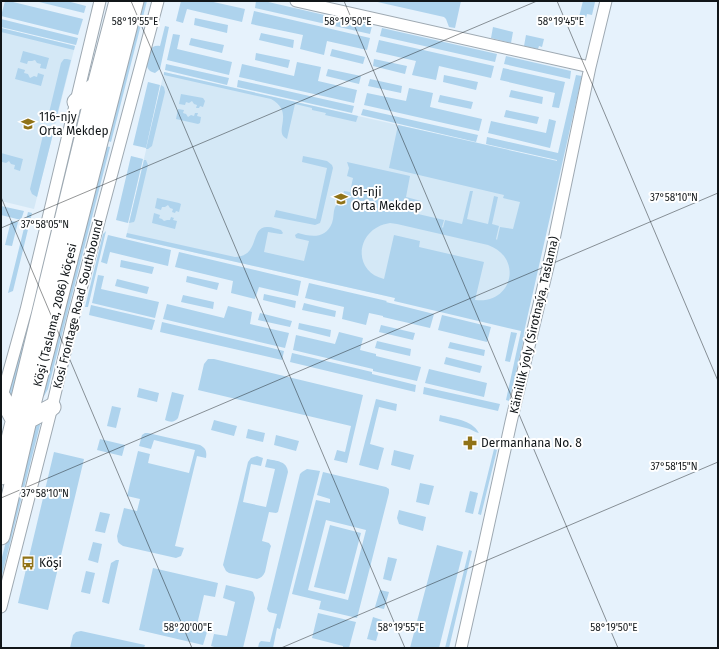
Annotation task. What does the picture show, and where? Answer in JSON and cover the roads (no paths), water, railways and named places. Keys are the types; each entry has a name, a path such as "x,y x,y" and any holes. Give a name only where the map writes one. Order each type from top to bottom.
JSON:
{"main road":[{"name":"Köşi (Taslama, 2086) köçesi","path":"1,536 22,421 96,85 118,1"},
{"name":"Köşi (Taslama, 2086) köçesi","path":"1,476 22,421 135,1"},
{"path":"76,102 96,85"},
{"path":"1,399 22,421 52,407"}],"street":[{"path":"1,399 28,303 100,1"},
{"name":"Kosi Frontage Road Southbound","path":"1,608 73,319 158,1"},
{"path":"296,1 590,67"},
{"name":"Kämillik ýoly (Sirotnaýa, Taslama)","path":"461,648 511,422 551,254 590,67 606,1"}],"place":[{"name":"116-njy Orta Mekdep","path":"28,124"},
{"name":"61-nji Orta Mekdep","path":"341,199"},
{"name":"Dermanhana No. 8","path":"470,443"},
{"name":"Köşi","path":"28,563"}]}
